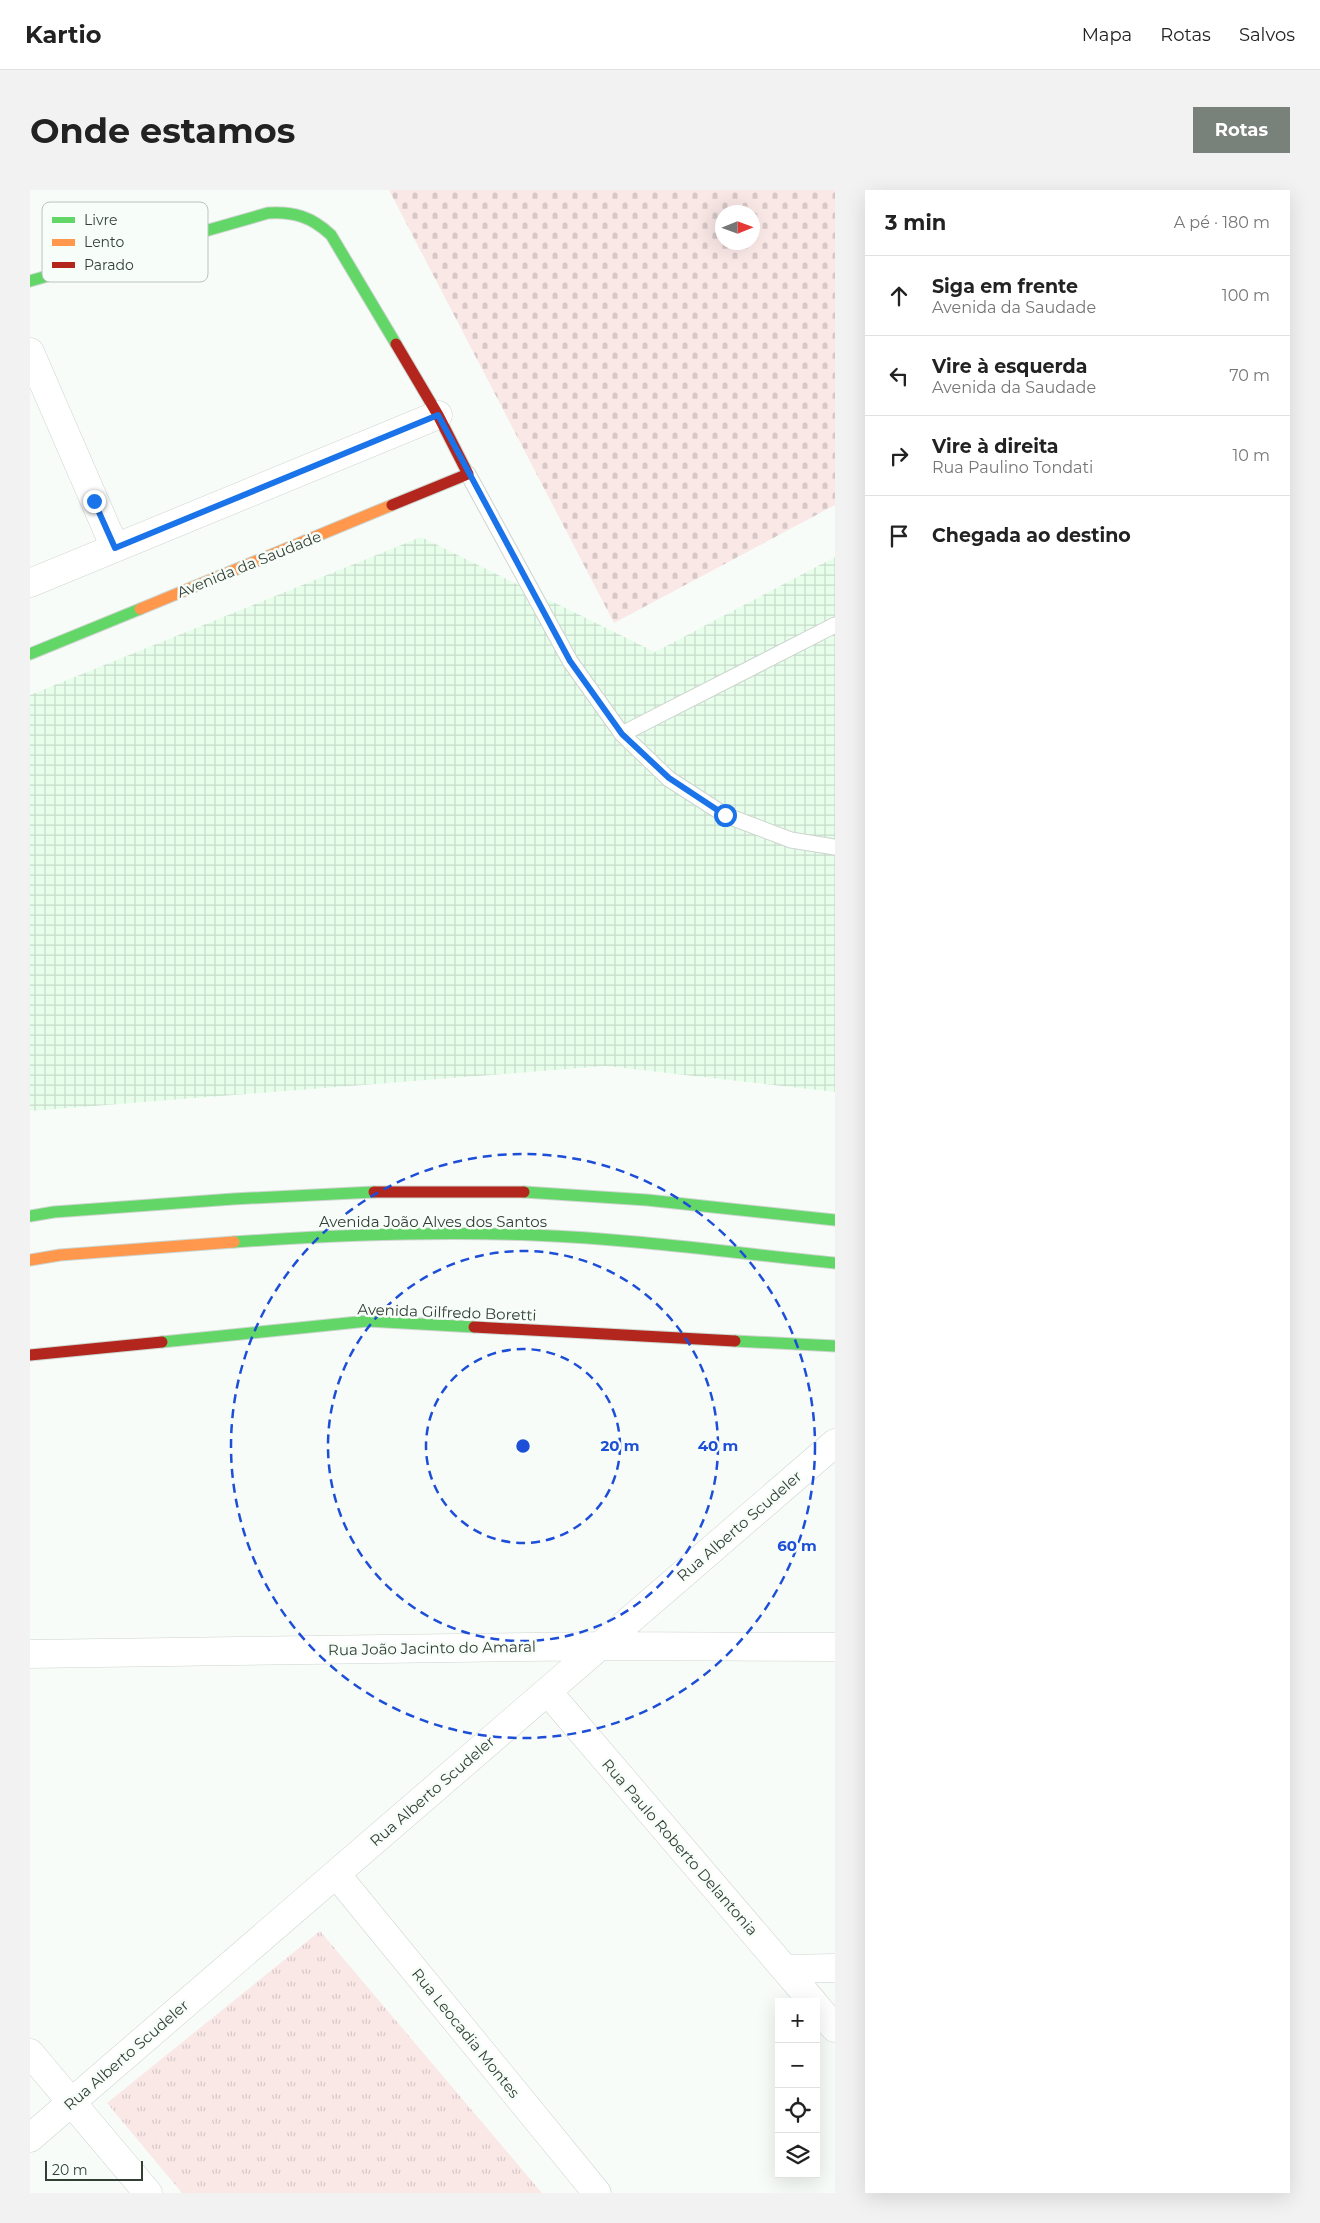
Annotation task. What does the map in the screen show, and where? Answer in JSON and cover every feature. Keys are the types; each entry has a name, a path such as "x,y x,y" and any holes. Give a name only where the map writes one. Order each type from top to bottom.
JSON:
{"street":[{"path":"208,230 268,213 284,211 310,217 322,226 330,235 438,415 468,474"},
{"path":"30,352 115,548"},
{"path":"30,583 438,415"},
{"name":"Avenida da Saudade","path":"30,654 468,474"},
{"name":"Avenida João Alves dos Santos","path":"30,1216 54,1212 297,1194 425,1191 532,1192 835,1220"},
{"name":"Avenida João Alves dos Santos","path":"30,1260 60,1255 298,1237 435,1234 531,1235 615,1240 835,1263"},
{"name":"Avenida Gilfredo Boretti","path":"30,1355 368,1321 835,1346"},
{"name":"Rua Alberto Scudeler","path":"30,2138 835,1443"},
{"name":"Rua João Jacinto do Amaral","path":"30,1654 601,1646 835,1647"},
{"name":"Rua Paulo Roberto Delantonia","path":"548,1692 810,1998"},
{"name":"Rua Leocadia Montes","path":"336,1874 597,2193"},
{"path":"785,1969 835,1968"},
{"path":"820,2011 835,2028"},
{"path":"30,2053 148,2193"}],"lane":[{"path":"468,474 570,661 622,734 669,778 725,815 791,840 835,848"},
{"path":"622,734 835,625"}],"shaded area":[{"path":"421,537 655,652 835,557 835,1092 606,1066 30,1111 30,695"}],"green space":[{"path":"389,190 835,190 835,505 614,623"},
{"path":"320,1931 542,2193 182,2193 107,2103"}],"traffic: fast":[{"path":"208,230 268,213 294,214 317,224 331,235 396,344"},
{"path":"30,281 42,278"},
{"path":"30,654 140,609"},
{"path":"30,1216 54,1212 233,1199 374,1192"},
{"path":"524,1192 647,1200 835,1220"},
{"path":"234,1242 384,1234 459,1233 533,1235 647,1243 835,1263"},
{"path":"162,1342 368,1321 474,1327"},
{"path":"735,1341 835,1346"}],"traffic: slow":[{"path":"140,609 392,505"},
{"path":"30,1260 60,1255 234,1242"}],"traffic: jam":[{"path":"392,505 468,474 438,415 396,344"},
{"path":"374,1192 524,1192"},
{"path":"474,1327 735,1341"},
{"path":"30,1355 162,1342"}],"route":[{"path":"94,501 115,548 438,415 570,661 622,734 669,778 725,815"}]}
